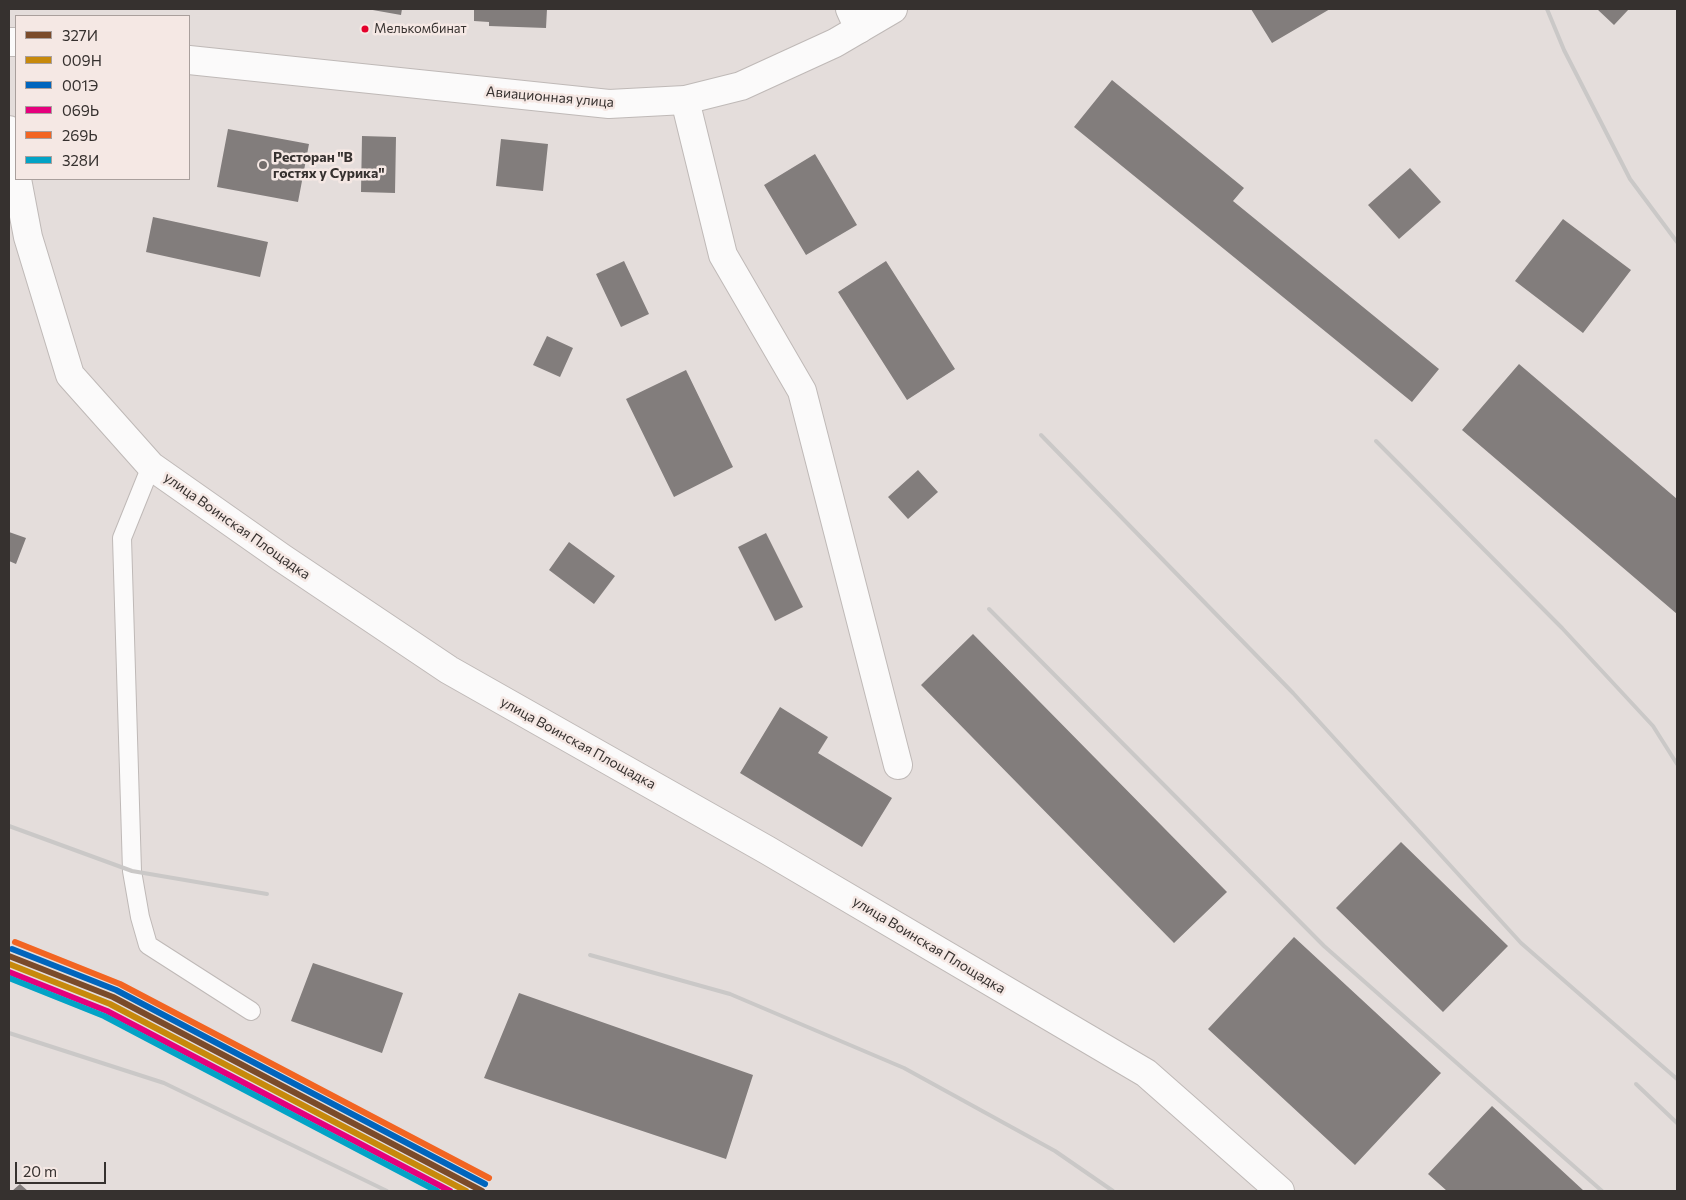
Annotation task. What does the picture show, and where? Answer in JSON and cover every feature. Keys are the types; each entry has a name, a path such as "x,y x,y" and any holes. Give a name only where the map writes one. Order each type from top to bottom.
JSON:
{"street":[{"name":"Авиационная улица","path":"190,60 609,104 686,100 741,86 835,43 854,19 892,9"},
{"path":"686,100 723,255 802,391 898,765"},
{"path":"9,130 15,166"},
{"name":"улица Воинская Площадка","path":"16,200 70,375 151,466 282,558 449,670 767,850 1146,1073 1280,1191"}],"lane":[{"path":"151,466 122,538 132,871 140,918 148,946 251,1011"}],"building":[{"path":"367,9 402,9 401,15"},
{"path":"474,9 547,9 546,28 489,26 489,22 474,21"},
{"path":"1251,9 1330,9 1272,43"},
{"path":"1597,9 1629,9 1614,25"},
{"path":"1112,80 1244,188 1233,201 1439,369 1412,402 1074,127"},
{"name":"Ресторан \"В гостях у Сурика\"","path":"228,129 309,144 298,202 217,187"},
{"path":"362,136 396,137 395,193 361,192"},
{"path":"501,139 548,144 543,191 496,186"},
{"path":"815,154 857,225 806,255 764,185"},
{"path":"1410,168 1441,202 1399,239 1368,205"},
{"path":"153,217 268,242 260,277 146,252"},
{"path":"1563,219 1631,270 1583,333 1515,281"},
{"path":"624,261 649,314 621,327 596,274"},
{"path":"886,261 955,369 907,400 838,292"},
{"path":"547,336 573,348 560,377 533,365"},
{"path":"1519,364 1677,499 1677,614 1462,430"},
{"path":"686,370 733,467 674,497 626,399"},
{"path":"918,470 938,492 908,519 888,497"},
{"path":"9,532 26,538 16,564 9,561"},
{"path":"766,533 803,607 775,621 738,547"},
{"path":"569,542 615,576 594,604 549,570"},
{"path":"973,634 1227,892 1174,943 921,685"},
{"path":"780,707 828,737 818,753 892,798 862,847 740,773"},
{"path":"1401,842 1508,946 1443,1012 1336,908"},
{"path":"1294,937 1441,1073 1355,1165 1208,1029"},
{"path":"313,963 403,993 382,1053 291,1021"},
{"path":"519,993 753,1075 726,1159 484,1078"},
{"path":"1492,1106 1584,1191 1447,1191 1428,1174"},
{"path":"20,1184 28,1191 12,1191"}],"railway":[{"path":"1547,9 1564,50 1630,179 1677,242"},
{"path":"1041,435 1293,693 1521,943 1677,1079"},
{"path":"1376,441 1562,628 1653,726 1677,764"},
{"path":"989,609 1324,946 1602,1191"},
{"path":"9,826 132,871 267,894"},
{"path":"590,955 730,994 904,1068 1055,1151 1113,1191"},
{"path":"9,1033 164,1083 387,1191"},
{"path":"1636,1084 1677,1123"}],"transit line":[{"name":"269Ь","path":"15,942 120,984 489,1178"},
{"name":"001Э","path":"12,949 116,990 485,1184"},
{"name":"327И","path":"9,956 113,997 482,1191"},
{"name":"009Н","path":"9,964 110,1004 466,1191"},
{"name":"069Ь","path":"9,972 107,1011 450,1191"},
{"name":"328И","path":"9,978 104,1016 437,1191"}],"place":[{"name":"Мелькомбинат","path":"365,29"},
{"name":"Ресторан \"В гостях у Сурика\"","path":"263,165"}]}
